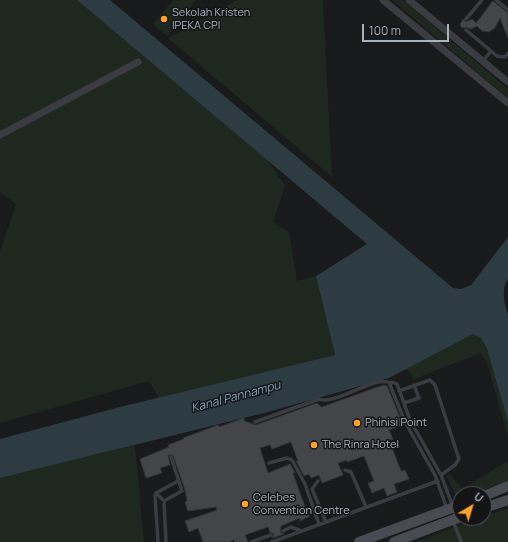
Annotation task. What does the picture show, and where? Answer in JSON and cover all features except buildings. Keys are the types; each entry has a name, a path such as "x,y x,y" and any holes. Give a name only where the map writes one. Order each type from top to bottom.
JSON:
{"main road":[{"path":"492,493 508,486"},
{"path":"492,505 508,500"},
{"path":"359,542 452,509"},
{"path":"394,542 452,520"}],"street":[{"path":"383,0 508,103"},
{"path":"409,0 508,82"},
{"path":"0,135 138,62"}],"lane":[{"path":"466,19 482,0"},
{"path":"496,0 508,10"},
{"path":"466,30 501,58 505,57 508,53"},
{"path":"483,61 491,51"},
{"path":"399,391 414,385 432,381 456,448 458,462 441,475"},
{"path":"255,422 319,399 323,401 377,382 396,382 419,436 443,479 452,503"},
{"path":"390,383 405,422 437,481 452,505"},
{"path":"404,403 419,398 414,385"},
{"path":"414,438 419,436"},
{"path":"164,501 182,491 171,457"},
{"path":"269,463 287,458 292,460 305,484 319,524"},
{"path":"345,470 352,472 366,507"},
{"path":"274,542 443,479"},
{"path":"156,493 178,481"},
{"path":"318,481 312,489 326,522"},
{"path":"156,493 164,501 166,542"},
{"path":"156,493 158,542"},
{"path":"458,526 462,541"},
{"path":"283,531 292,527 302,531"},
{"path":"251,542 271,534"}],"green space":[{"path":"0,0 77,0 268,160 285,186 273,222 289,232 297,281 316,276 335,355 159,398 149,381 0,423 0,251 16,204 0,192"},
{"path":"173,0 196,0 167,36 153,24"},
{"path":"237,0 323,0 332,177 168,38"},
{"path":"392,0 403,0 508,89 508,98"},
{"path":"473,334 481,338 489,355 508,422 508,437 487,363 481,353 414,379 406,368"},
{"path":"135,445 144,542 0,542 0,478"},
{"path":"508,461 508,481 492,487 492,486 467,486"},
{"path":"450,474 460,486 452,486 452,487 446,476"},
{"path":"508,508 508,542 415,542 459,526 492,526 492,514"}],"water":[{"name":"Kanal Pannampu","path":"77,0 110,0 453,288 461,289 471,285 508,237 508,279 504,287 504,301 508,314 508,422 487,349 481,338 473,334 389,378 264,413 0,478 0,439 120,407 335,355 316,276 367,244"}],"place":[{"name":"Sekolah Kristen IPEKA CPI","path":"164,19"},
{"name":"Phinisi Point","path":"357,423"},
{"name":"The Rinra Hotel","path":"314,445"},
{"name":"Celebes Convention Centre","path":"245,504"}]}
